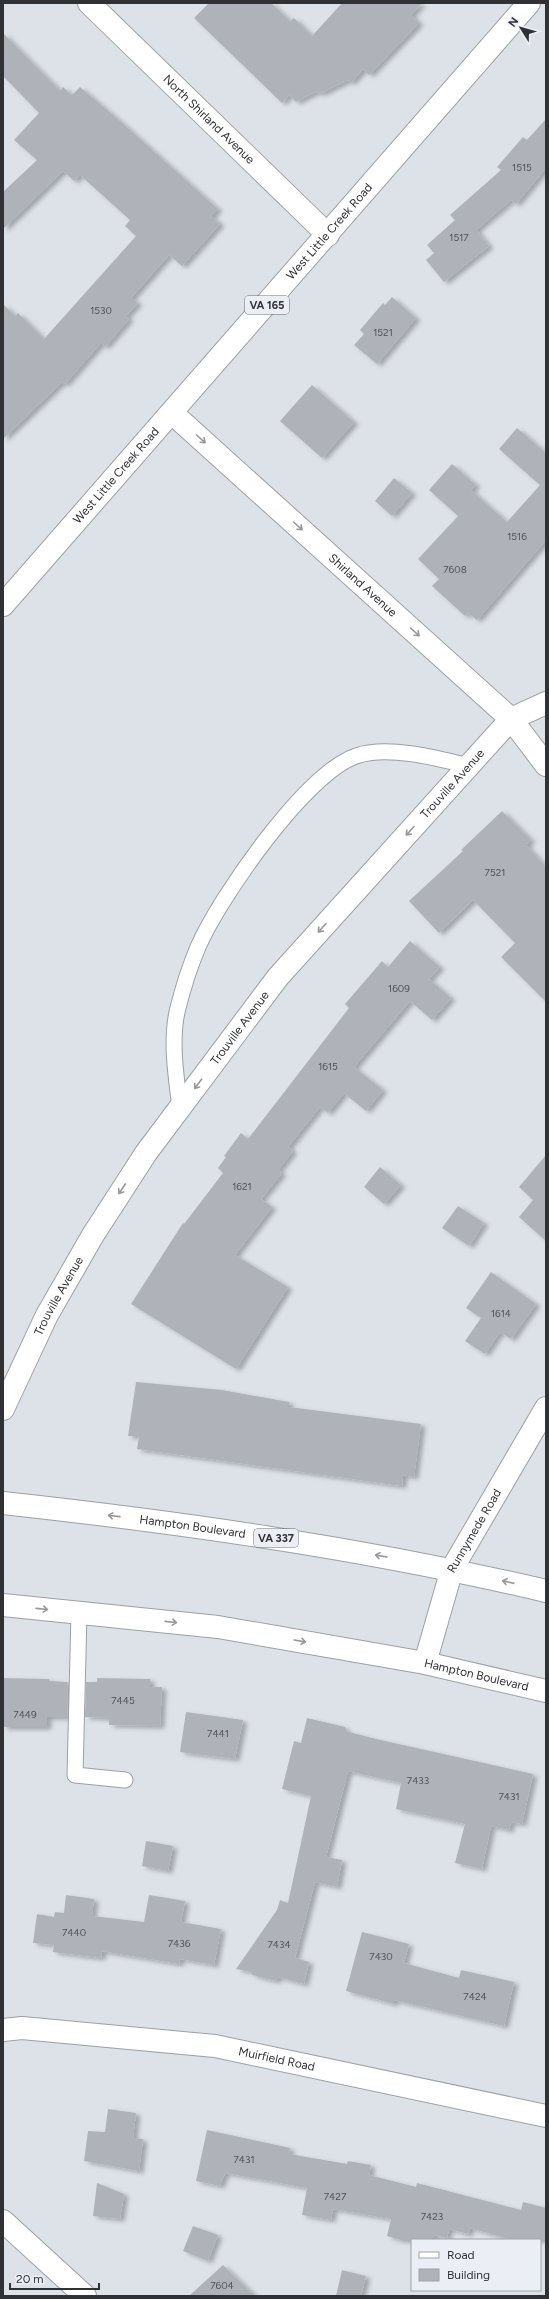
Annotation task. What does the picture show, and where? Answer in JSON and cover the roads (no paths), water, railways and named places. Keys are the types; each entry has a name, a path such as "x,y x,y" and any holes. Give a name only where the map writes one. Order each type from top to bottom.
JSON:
{"street":[{"name":"North Shirland Avenue","path":"89,3 328,235"},
{"name":"West Little Creek Road","path":"3,605 328,235 529,3"},
{"name":"Shirland Avenue","path":"172,413 511,719 546,765"},
{"name":"Trouville Avenue","path":"3,1409 47,1316 93,1235 146,1153 278,977 511,719 546,703"},
{"name":"Runnymede Road","path":"425,1663 452,1569 546,1408"},
{"name":"Hampton Boulevard","path":"3,1504 131,1517 252,1534 452,1569 546,1591"},
{"name":"Hampton Boulevard","path":"3,1605 218,1627 425,1663 546,1691"},
{"path":"3,2043 12,2029"},
{"name":"Muirfield Road","path":"12,2029 215,2046 546,2116"},
{"path":"3,2222 85,2296"}],"lane":[{"path":"180,1107 174,1059 177,1009 198,947 224,900 257,852 311,787 326,773 343,762 370,752 411,754 469,766"},
{"path":"79,1613 75,1775 125,1780"}]}
